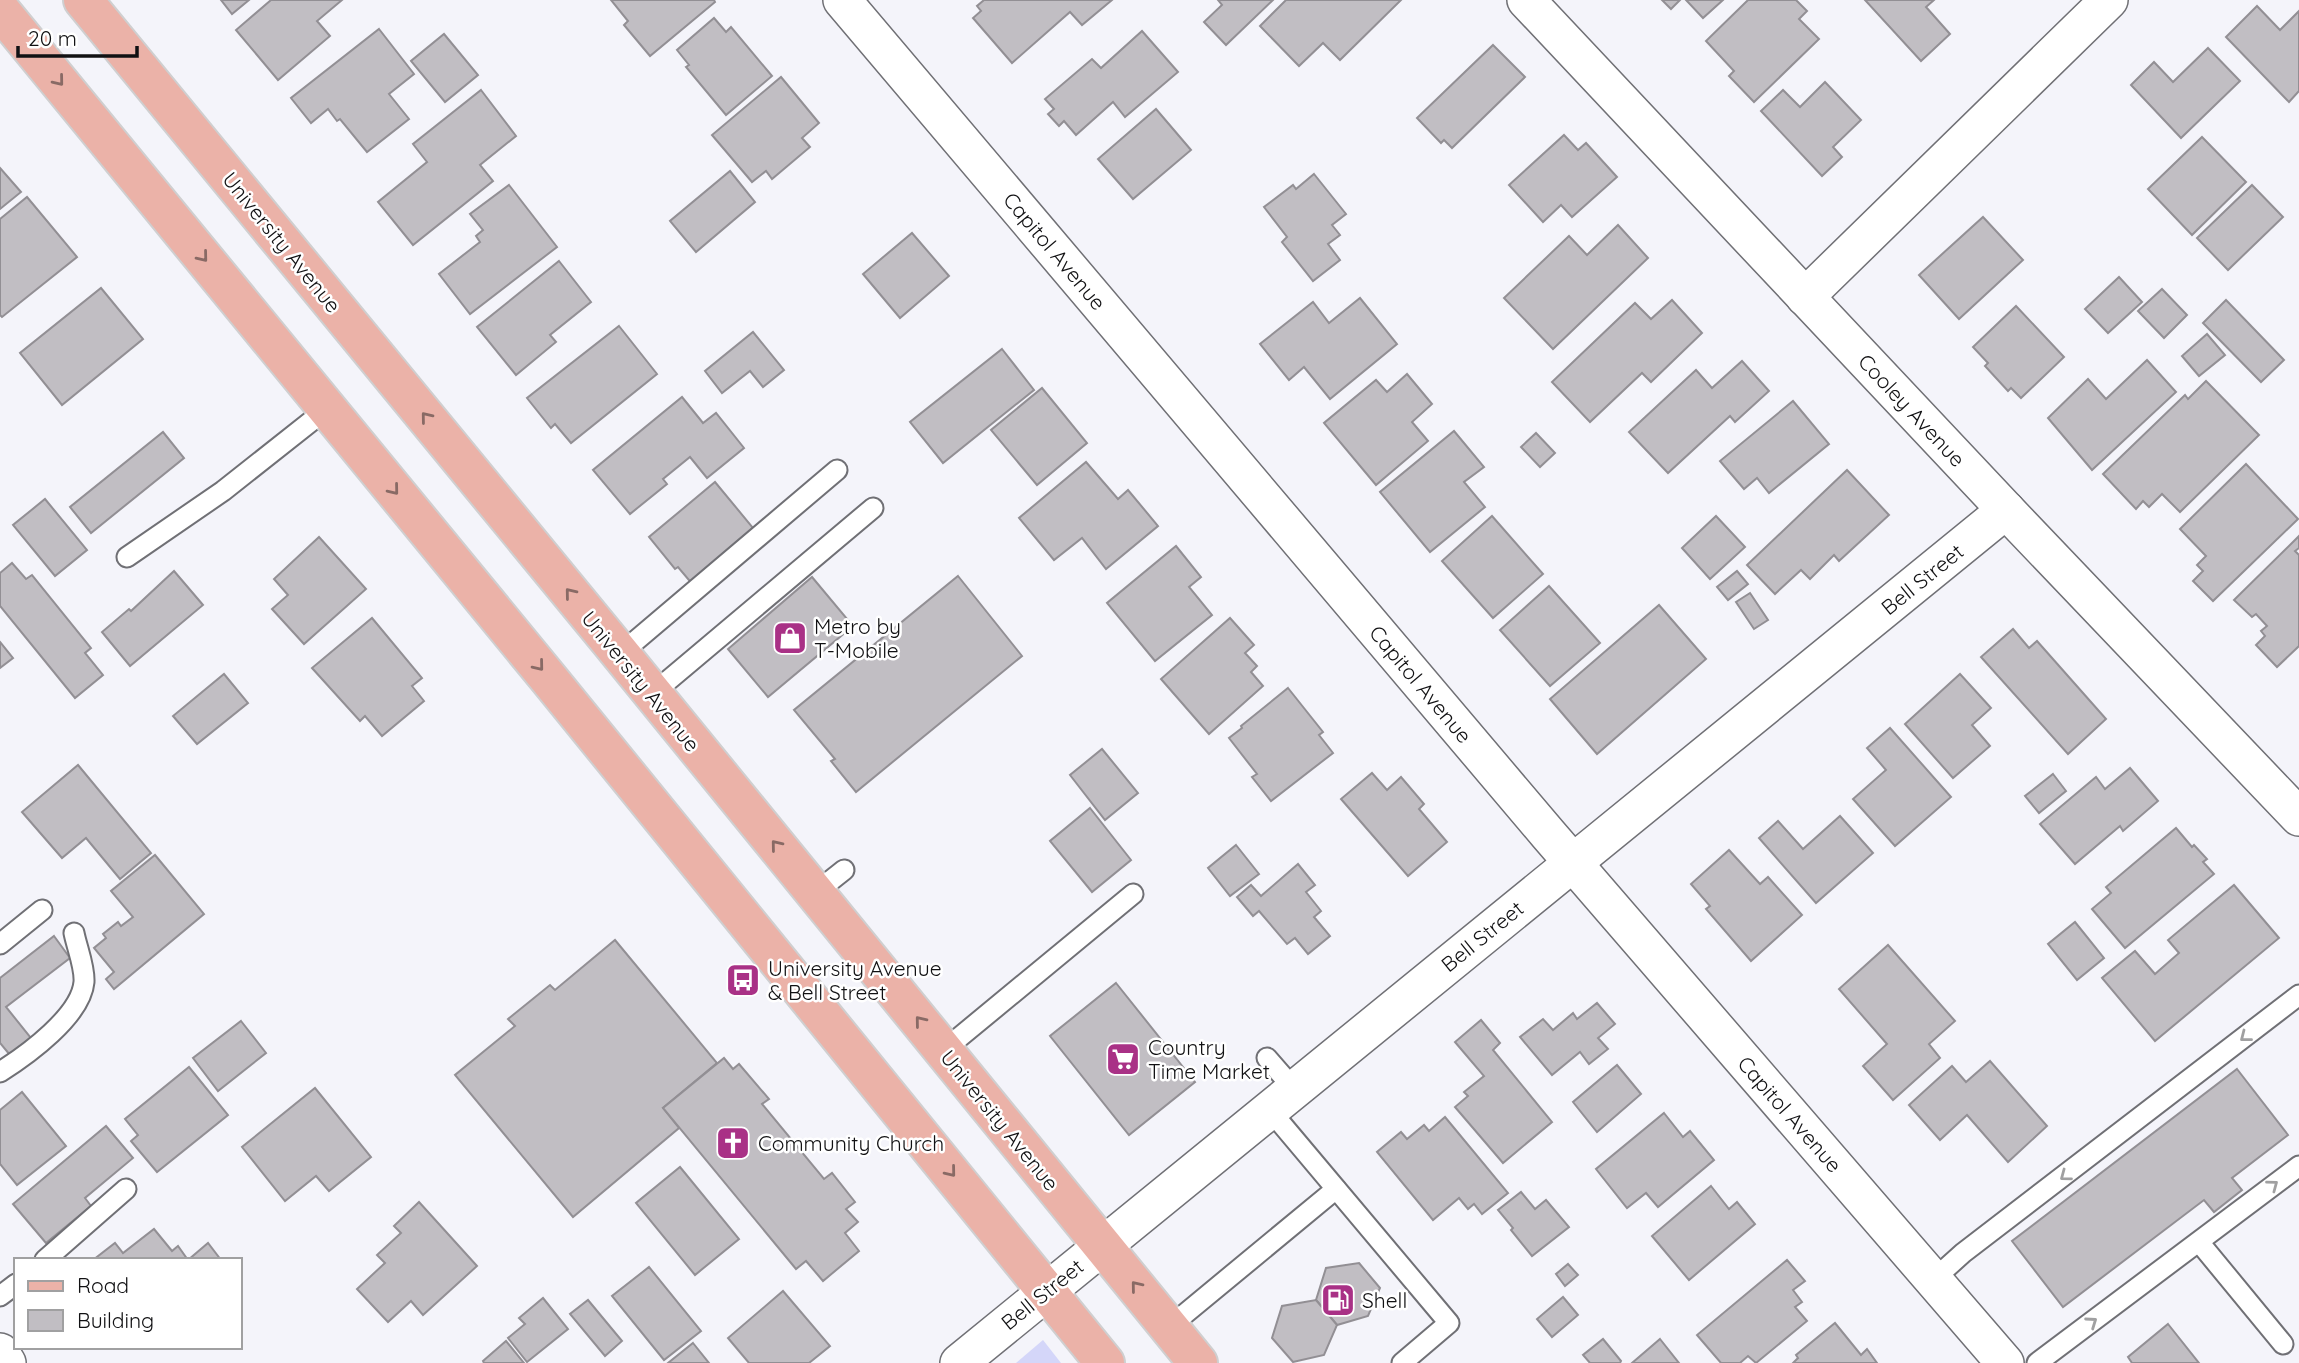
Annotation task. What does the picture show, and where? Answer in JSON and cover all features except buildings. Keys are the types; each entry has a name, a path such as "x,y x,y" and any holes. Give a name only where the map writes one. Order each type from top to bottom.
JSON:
{"main road":[{"name":"University Avenue","path":"83,0 652,694 830,881 944,1050 1198,1363"},
{"path":"0,10 885,1090 1105,1363"}],"street":[{"name":"Capitol Avenue","path":"842,0 1574,862 2005,1363"},
{"name":"Cooley Avenue","path":"1526,0 2299,817"},
{"path":"1805,297 2109,0"},
{"name":"Bell Street","path":"959,1363 2006,510"},
{"path":"0,1352 7,1363"}],"lane":[{"path":"127,557 223,491 328,408"},
{"path":"620,654 837,470"},
{"path":"652,694 873,508"},
{"path":"944,1050 1133,894"},
{"path":"0,944 42,910"},
{"path":"0,1072 48,1037 72,1011 84,983 74,933"},
{"path":"1933,1280 1963,1253 2299,995"},
{"path":"1267,1058 1282,1099 1336,1189 1449,1323 1402,1363"},
{"path":"2037,1363 2299,1166"},
{"path":"48,1258 126,1189"},
{"path":"1169,1328 1336,1189"},
{"path":"2199,1242 2283,1344"}],"shaded area":[{"path":"1043,1340 1061,1363 1016,1363"}],"place":[{"name":"Metro by T-Mobile","path":"790,638"},
{"name":"University Avenue & Bell Street","path":"743,980"},
{"name":"Country Time Market","path":"1123,1059"},
{"name":"Community Church","path":"733,1143"},
{"name":"Shell","path":"1338,1300"}]}
